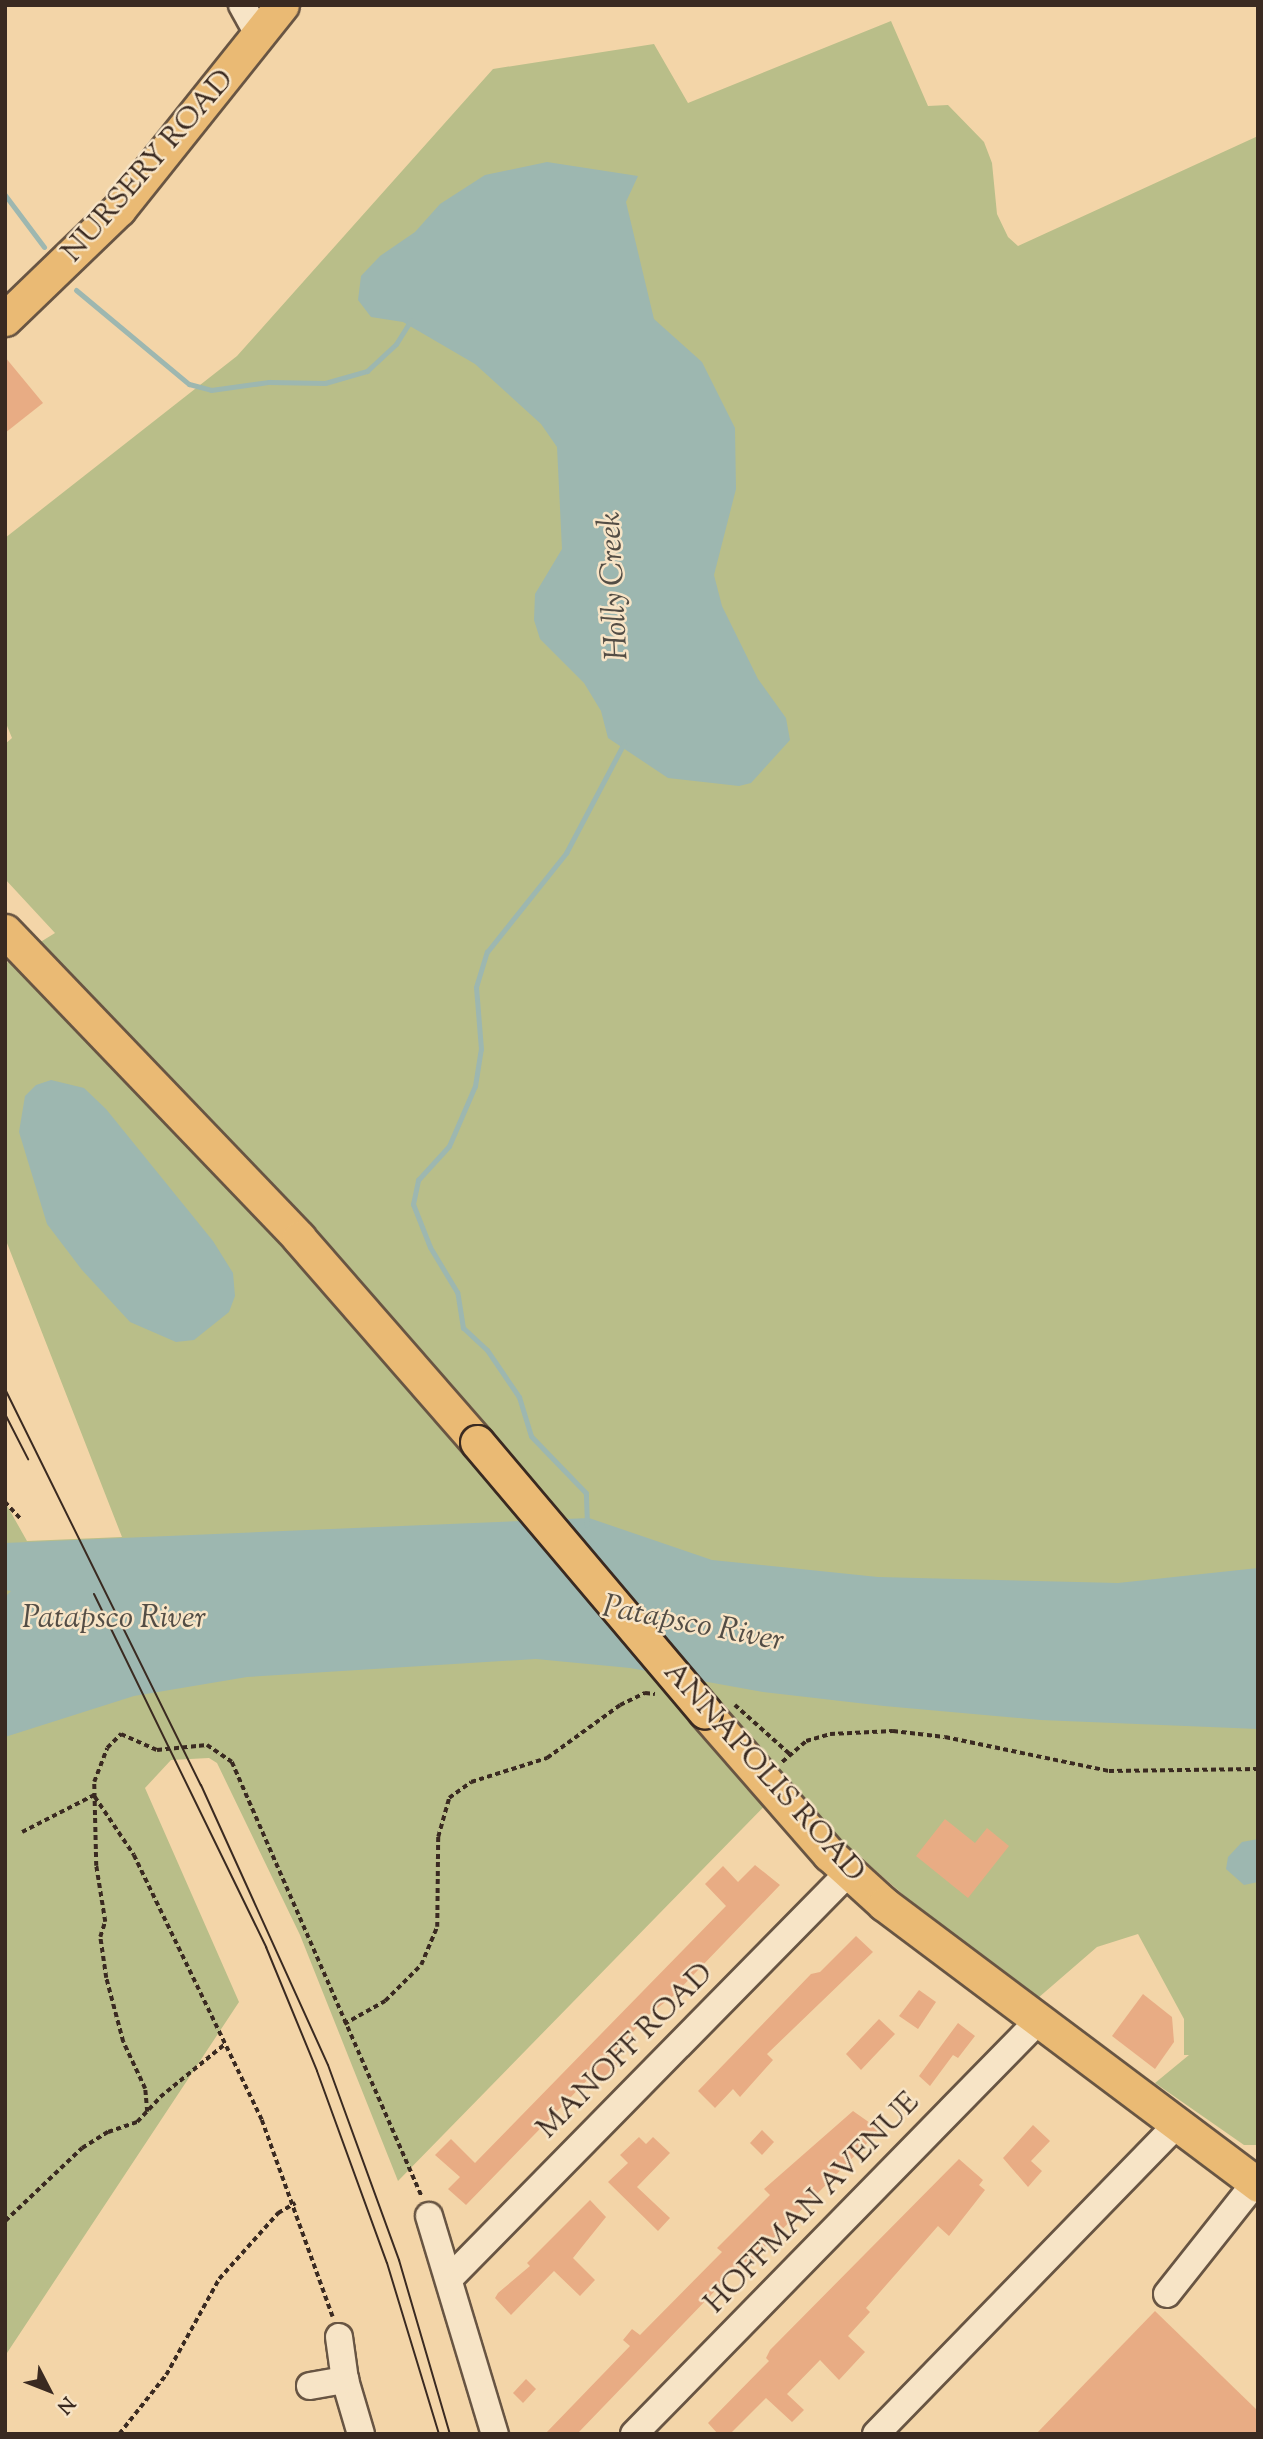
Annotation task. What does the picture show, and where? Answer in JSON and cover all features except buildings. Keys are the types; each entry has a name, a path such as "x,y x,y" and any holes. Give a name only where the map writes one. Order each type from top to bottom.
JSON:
{"main road":[{"name":"NURSERY ROAD","path":"5,319 103,226 282,5"},
{"name":"ANNAPOLIS ROAD","path":"5,931 299,1238 713,1707 764,1781 848,1873 1038,2021 1256,2184"}],"street":[{"path":"242,5 259,36"},
{"name":"MANOFF ROAD","path":"451,2277 848,1873"},
{"name":"HOFFMAN AVENUE","path":"634,2434 1038,2021"},
{"path":"876,2434 1177,2124"},
{"path":"1167,2294 1256,2184"},
{"path":"429,2216 451,2277 495,2434"},
{"path":"339,2337 345,2380 361,2434"},
{"path":"310,2386 345,2380"}],"path":[{"path":"5,1502 20,1518"},
{"path":"344,2024 385,2001 421,1965 437,1927 438,1837 449,1798 471,1782 547,1758 621,1705 645,1693 658,1695"},
{"path":"713,1707 734,1704 791,1755"},
{"path":"764,1781 806,1741 830,1734 892,1731 945,1737 1109,1771 1258,1769"},
{"path":"147,2112 145,2089 123,2042 106,1978 94,1796 100,1763 121,1734 157,1750 207,1745 221,1751 232,1762 429,2216"},
{"path":"22,1832 94,1796"},
{"path":"94,1796 134,1855 225,2044 295,2203 339,2337"},
{"path":"5,2221 82,2148 108,2132 137,2122 225,2044"},
{"path":"119,2434 166,2375 219,2280 278,2213 295,2203"}],"green space":[{"path":"891,21 928,106 948,105 984,142 992,163 997,214 1008,237 1018,246 1258,136 1258,2145 1244,2145 1155,2083 1189,2055 1184,2055 1184,2019 1138,1934 1097,1947 1038,1998 908,1899 833,1833 789,1781 398,2181 300,1935 217,1763 209,1758 171,1760 145,1788 239,2002 5,2356 5,1502 27,1541 122,1537 5,1238 5,964 55,933 5,879 5,744 12,738 5,721 5,538 237,356 493,69 654,44 688,103"}],"water":[{"path":"547,162 638,176 626,202 654,319 702,362 735,428 736,489 714,575 722,606 758,679 786,718 790,740 751,783 739,786 668,778 608,738 601,711 584,683 540,639 534,620 535,594 562,549 557,447 541,424 475,364 403,322 371,317 358,300 361,276 380,256 415,232 440,204 485,175"},
{"path":"51,1080 84,1088 106,1109 213,1241 233,1273 235,1296 229,1312 194,1340 176,1342 130,1322 82,1270 47,1224 19,1132 25,1096 36,1085"},
{"name":"Patapsco River","path":"589,1518 712,1560 878,1577 1118,1583 1258,1568 1258,1729 1041,1720 884,1706 763,1692 630,1668 536,1659 247,1677 134,1696 5,1737 5,1597 11,1591 5,1590 5,1543"},
{"path":"1258,1839 1258,1882 1244,1885 1226,1869 1228,1857 1242,1842"}],"waterway":[{"name":"Holly Creek","path":"5,195 44,247"},
{"name":"Holly Creek","path":"76,290 189,384 211,390 269,382 325,383 367,371 396,344 411,320"},
{"name":"Holly Creek","path":"587,1525 586,1493 531,1436 519,1397 487,1350 463,1328 457,1292 430,1247 413,1204 418,1180 449,1146 475,1086 481,1049 476,987 487,952 566,853 624,743"}],"tram line":[{"path":"5,1389 201,1785 328,2065 399,2260 450,2434"},
{"path":"5,1414 28,1459"},
{"path":"94,1594 266,1947 317,2071 387,2263 439,2434"}]}
